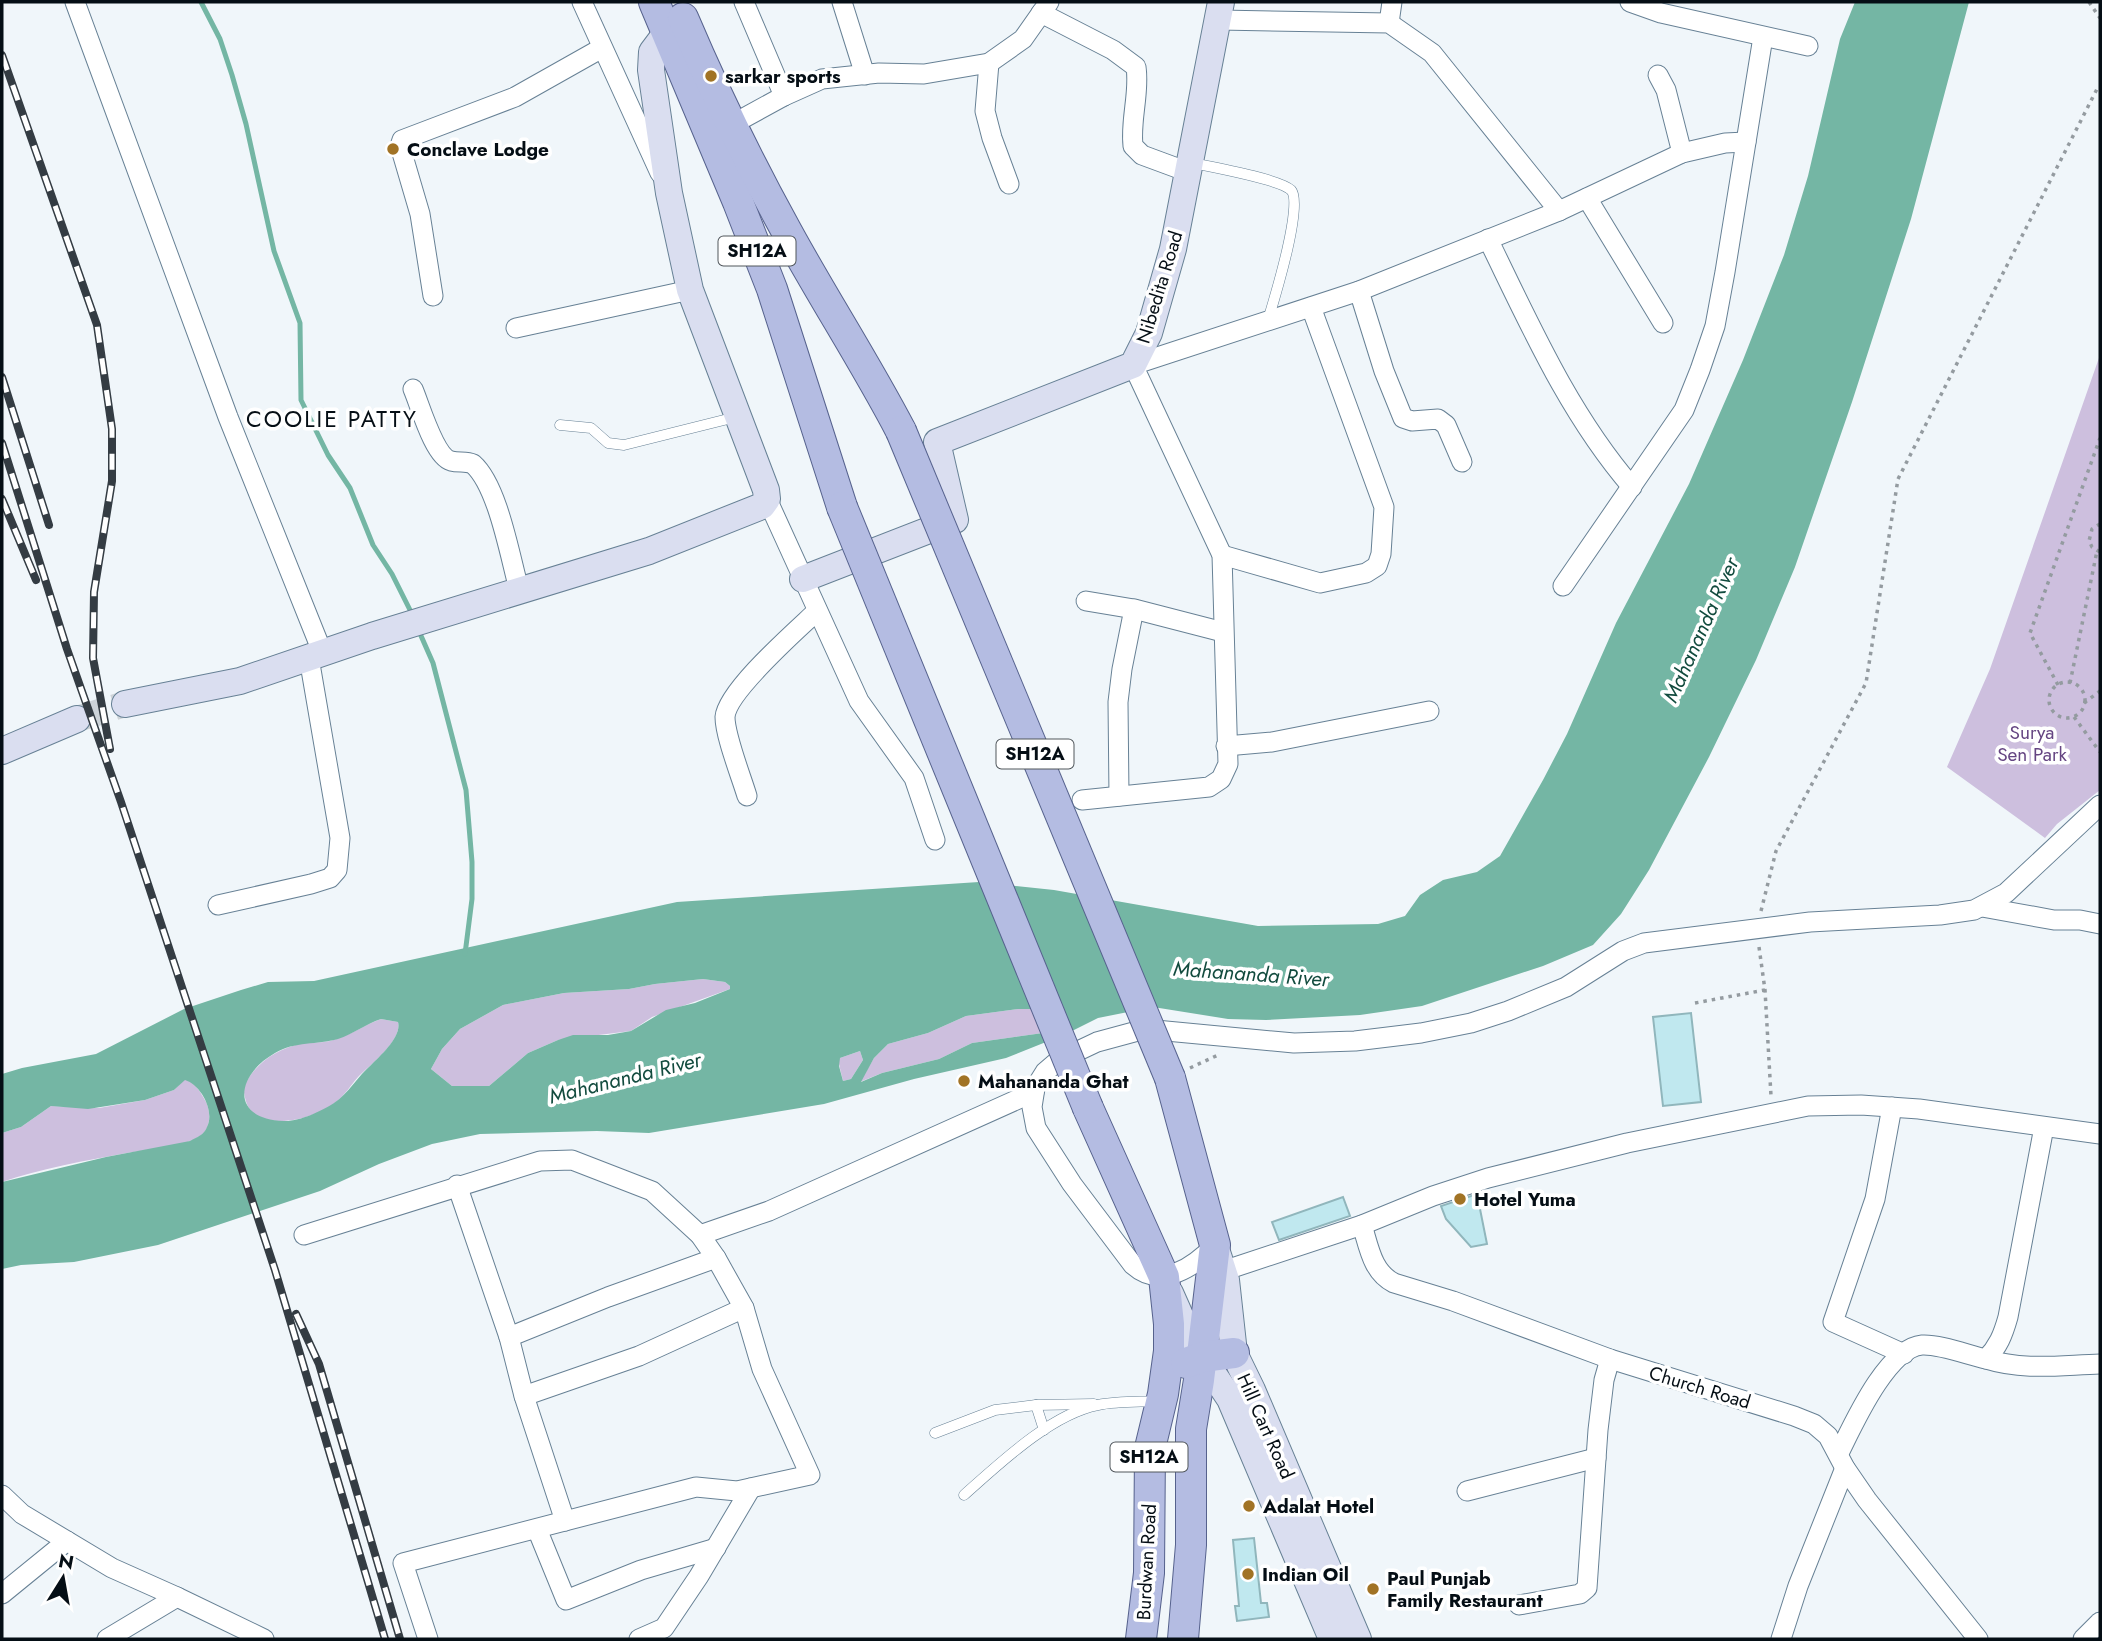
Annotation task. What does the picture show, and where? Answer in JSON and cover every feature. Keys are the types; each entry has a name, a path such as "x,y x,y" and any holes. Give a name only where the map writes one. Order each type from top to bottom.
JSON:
{"main road":[{"name":"SH12A","path":"654,2 667,32"},
{"name":"SH12A","path":"676,2 731,125 787,233 876,382 901,430 1170,1078"},
{"name":"Hill Cart Road","path":"667,32 772,289 842,507 1088,1108 1164,1277"},
{"name":"Hill Cart Road","path":"1170,1078 1219,1258 1202,1357"},
{"name":"Burdwan Road","path":"1142,1639 1149,1573 1150,1448 1164,1387 1170,1324 1164,1277"},
{"path":"1164,1387 1202,1357 1234,1353"},
{"name":"SH12A","path":"1183,1639 1191,1545 1191,1429 1202,1357"}],"street":[{"path":"75,2 316,656 340,838 337,870 330,878 320,881 218,905"},
{"path":"582,2 669,192"},
{"path":"744,2 784,96"},
{"path":"842,2 865,75"},
{"path":"1389,23 1392,2"},
{"path":"1630,2 1661,13 1808,46"},
{"path":"731,125 822,79 924,74 989,63 1023,39 1045,7 1136,67 1138,79 1132,125 1133,146 1142,155 1189,167"},
{"path":"1220,11 1389,23 1432,53 1559,211"},
{"name":"Nibedita Road","path":"803,579 955,520 937,442 1133,365 1149,333 1173,249 1220,11"},
{"path":"667,32 652,52 651,70 669,192 690,290 766,490 767,499 859,701 914,778 935,840"},
{"path":"1563,586 1684,410 1700,370 1715,326 1763,37"},
{"path":"433,296 419,214 400,146 402,140 515,97 602,48"},
{"path":"989,63 985,111 1009,184"},
{"path":"1658,75 1666,90 1682,153"},
{"path":"1082,800 1209,787 1221,779 1228,764 1222,555 1133,365 1359,291 1559,211 1682,153 1725,143 1746,142"},
{"path":"1587,198 1662,323"},
{"path":"1488,239 1556,377 1605,456 1632,487"},
{"path":"516,328 690,290"},
{"path":"1359,291 1384,371 1403,418 1412,421 1438,419 1446,425 1462,462"},
{"path":"1222,555 1320,583 1366,573 1377,566 1381,554 1384,507 1311,307"},
{"path":"413,389 442,455 453,462 473,464 484,478 500,517 519,589"},
{"path":"125,704 240,681 519,589 649,551 762,506 767,499"},
{"path":"1086,601 1223,632"},
{"path":"1119,796 1118,702 1134,610"},
{"path":"747,796 725,716 742,684 817,611"},
{"path":"1226,746 1272,742 1429,711"},
{"path":"2,751 77,719"},
{"path":"2100,805 2006,892 1982,907 1949,914 1849,919 1644,943 1623,951 1566,987 1471,1023 1420,1034 1355,1041 1294,1043 1159,1028 1130,1032 1097,1042 1059,1060 1045,1072 1034,1092 1032,1107 1036,1128 1072,1184 1133,1265 1142,1272 1164,1277 1202,1259 1219,1258 1362,1225 1433,1196 1488,1178 1627,1143 1808,1106 1930,1110 2100,1134"},
{"path":"1982,907 2054,920 2080,920 2100,924"},
{"path":"700,1235 769,1211 1034,1092"},
{"path":"1892,1107 1875,1199 1833,1322 1904,1354"},
{"path":"1986,1359 1996,1349 2003,1335 2044,1127"},
{"path":"304,1235 540,1161 572,1160 652,1191 700,1235 744,1308 762,1369 810,1475 737,1491 696,1487 404,1563 428,1639"},
{"path":"457,1185 509,1337 524,1396 565,1521"},
{"name":"Church Road","path":"1362,1225 1375,1266 1387,1279 1610,1359 1805,1420 1822,1429 1879,1517 1978,1639"},
{"path":"509,1337 716,1258"},
{"name":"Hill Cart Road","path":"1219,1258 1231,1318 1234,1353 1358,1639"},
{"name":"Hill Cart Road","path":"1164,1277 1186,1329 1230,1399 1332,1639"},
{"path":"524,1396 639,1356 744,1308"},
{"path":"1781,1639 1842,1460 1871,1392 1904,1354 1913,1347 1922,1345 2008,1366 2029,1368 2100,1364"},
{"path":"1519,1605 1580,1594 1587,1588 1596,1458 1603,1391 1610,1359"},
{"path":"1467,1491 1596,1458"},
{"path":"639,1639 664,1628 751,1488"},
{"path":"2,1495 22,1514 112,1568 264,1639"},
{"path":"537,1529 566,1600 641,1570 716,1548"},
{"path":"2,1594 67,1541"},
{"path":"107,1639 177,1597"},
{"path":"2083,1639 2100,1622"}],"lane":[{"path":"1189,167 1274,183 1291,189 1295,197 1291,232 1268,321"},
{"path":"560,425 591,428 608,443 624,445 737,417"},
{"path":"964,1495 1004,1460 1066,1417 1098,1405 1164,1387"},
{"path":"935,1433 995,1410 1036,1405 1098,1405"},
{"path":"1036,1405 1044,1430"}],"path":[{"path":"2089,2 2100,19"},
{"path":"1772,1114 1765,990 1757,929 1776,851 1866,682 1898,479 2097,89 2100,88"},
{"path":"2058,685 2030,633 2100,438"},
{"path":"2070,683 2099,552 2089,541 2089,534 2092,528 2100,524"},
{"path":"2070,683 2081,690 2084,703 2082,710 2074,716 2064,718 2052,710 2049,697 2058,685 2070,683"},
{"path":"2084,703 2100,691"},
{"path":"2074,716 2100,752"},
{"path":"1695,1003 1765,990"},
{"path":"1170,1078 1248,1040"}],"green space":[{"name":"Surya Sen Park","path":"2100,355 2100,790 2057,824 2045,838 1947,767 1990,669"},
{"path":"703,979 725,982 730,989 652,1017 631,1031 558,1040 528,1053 489,1086 452,1086 431,1069 442,1049 460,1029 503,1005 564,993 629,989"},
{"path":"1035,1009 1043,1033 972,1043 939,1059 882,1073 860,1082 874,1058 888,1044 928,1033 966,1016"},
{"path":"381,1019 398,1022 396,1036 336,1102 296,1120 273,1121 251,1111 243,1088 267,1058 303,1043 337,1039"},
{"path":"860,1051 863,1060 851,1079 843,1081 838,1060"},
{"path":"185,1079 198,1089 208,1106 208,1125 200,1136 174,1146 80,1162 2,1182 2,1133 21,1127 51,1106 99,1108 145,1100 174,1090"}],"water":[{"name":"Mahananda River","path":"1855,2 1969,2 1911,219 1795,567 1756,660 1709,757 1649,870 1621,914 1593,945 1543,966 1422,1006 1360,1015 1266,1020 1228,1019 1153,1007 1098,1018 1006,1058 914,1079 824,1104 649,1133 597,1131 480,1134 432,1144 320,1191 158,1245 74,1262 21,1265 2,1269 2,1182 106,1157 190,1141 206,1130 209,1114 201,1093 185,1080 174,1090 145,1100 88,1109 51,1106 21,1127 2,1133 2,1074 96,1054 184,1009 268,982 314,981 677,902 979,882 1054,890 1258,926 1378,924 1405,916 1420,895 1443,880 1477,872 1500,856 1543,780 1567,734 1616,623 1689,484 1743,360 1784,255 1808,176 1840,39","holes":["703,979 725,982 730,989 695,1003 666,1010 631,1031 608,1035 573,1035 558,1040 528,1053 489,1086 452,1086 431,1069 442,1049 460,1029 503,1005 564,993 629,989","1035,1009 1043,1033 972,1043 939,1059 882,1073 861,1082 874,1058 888,1044 928,1033 966,1016","381,1019 398,1022 397,1033 385,1051 344,1095 323,1109 296,1120 284,1121 254,1113 247,1104 244,1094 252,1073 275,1053 298,1045 338,1039","860,1051 863,1060 851,1079 843,1081 840,1058"]}],"building":[{"path":"1691,1013 1701,1102 1663,1106 1653,1017"},
{"path":"1477,1194 1487,1244 1471,1247 1446,1219 1441,1206"},
{"path":"1343,1197 1350,1216 1279,1240 1272,1222"},
{"path":"1254,1538 1261,1603 1267,1603 1269,1617 1237,1621 1235,1606 1239,1606 1233,1540"}],"waterway":[{"path":"201,2 220,39 232,75 246,124 274,251 300,323 301,400 328,455 350,488 373,545 392,574 413,616"},
{"path":"418,629 433,663 466,790 472,899 465,954"}],"tunnel":[{"path":"77,719 125,704"}],"railway":[{"path":"2,55 97,325 112,429 112,481 94,592 93,658 110,749"},
{"path":"2,377 49,525"},
{"path":"2,443 67,649 121,802 275,1270 385,1639"},
{"path":"2,499 36,580"},
{"path":"296,1314 319,1364 400,1639"}],"place":[{"name":"sarkar sports","path":"711,76"},
{"name":"Conclave Lodge","path":"393,149"},
{"name":"Mahananda Ghat","path":"964,1081"},
{"name":"Hotel Yuma","path":"1460,1199"},
{"name":"Adalat Hotel","path":"1249,1506"},
{"name":"Indian Oil","path":"1248,1574"},
{"name":"Paul Punjab Family Restaurant","path":"1373,1589"}],"district":[{"name":"COOLIE PATTY","path":"332,419"}]}
